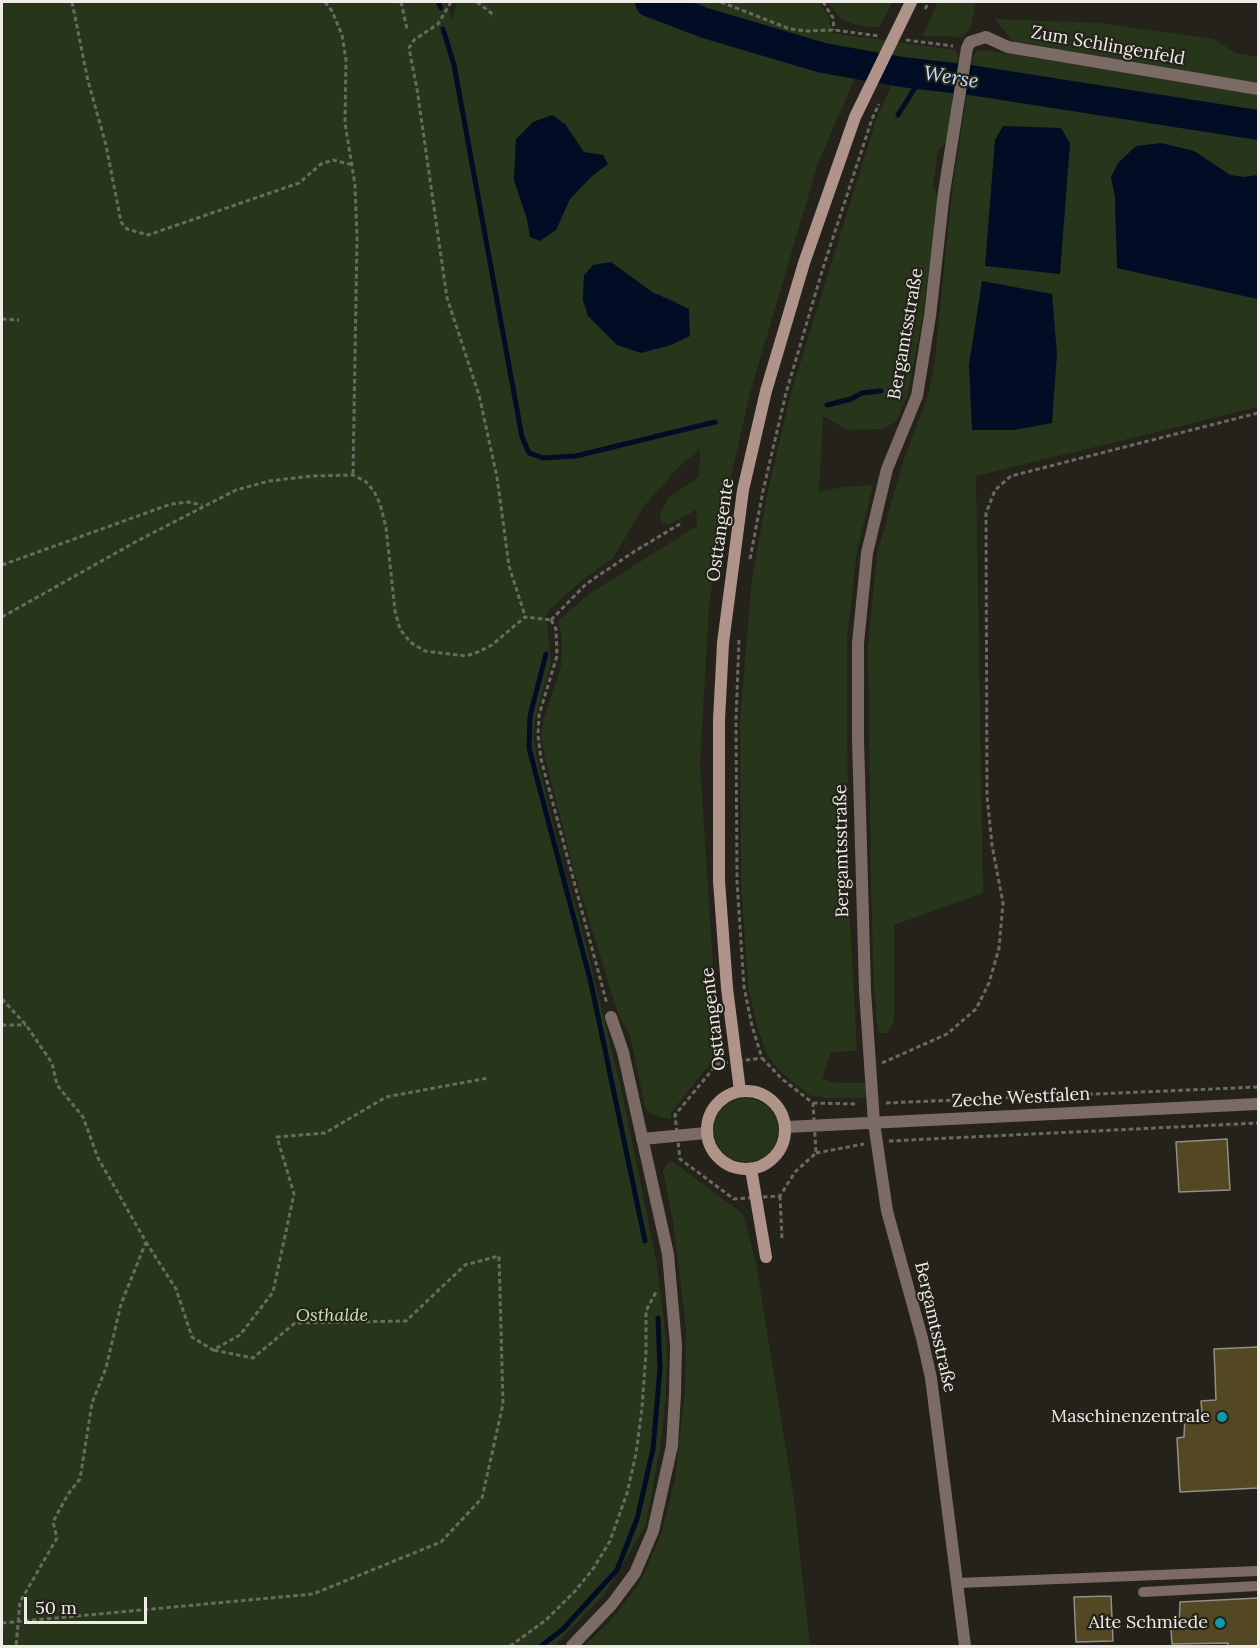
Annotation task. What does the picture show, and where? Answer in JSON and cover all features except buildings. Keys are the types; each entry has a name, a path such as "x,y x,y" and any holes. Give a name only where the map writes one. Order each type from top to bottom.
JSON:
{"street":[{"name":"Osttangente","path":"740,1091 727,988 719,881 719,720 723,643 743,490 766,391 804,263 855,117 899,22 911,2"},
{"name":"Zum Schlingenfeld","path":"966,57 970,42 986,37 1008,47 1258,89"},
{"name":"Bergamtsstraße","path":"965,1647 931,1378 887,1211 876,1142 870,1068 861,873 858,740 860,632 867,553 887,469 917,396 930,316 944,192 966,57"},
{"path":"572,1647 612,1604 635,1573 653,1532 672,1446 674,1415 676,1345 668,1254 623,1052 610,1017"},
{"path":"740,1091 753,1091 770,1100 782,1114 786,1127 785,1139 773,1160 751,1169 738,1169 726,1164 716,1156 706,1133 712,1110 719,1101 729,1094 740,1091"},
{"name":"Zeche Westfalen","path":"786,1127 1258,1104"},
{"path":"642,1139 706,1133"},
{"path":"751,1169 766,1257"}],"lane":[{"path":"958,1583 1258,1571"},
{"path":"1143,1592 1258,1586"}],"path":[{"path":"72,2 88,81 106,145 122,222 127,229 148,235 299,183 321,164 333,160 353,165"},
{"path":"326,2 342,35 346,60 345,123 353,165 357,238 353,475"},
{"path":"401,2 407,29"},
{"path":"451,2 438,24 414,40 409,48 447,298 479,395 497,477 509,566 525,617"},
{"path":"477,2 495,16"},
{"path":"722,2 790,29 834,30 833,18 823,2"},
{"path":"750,559 786,393 823,268 872,118"},
{"path":"2,319 19,320"},
{"path":"870,1068 948,1034 976,1009 989,983 999,948 1003,903 992,845 987,796 986,513 995,490 1011,476 1258,413"},
{"path":"2,617 204,505 236,490 269,481 312,476 353,475 365,481 374,491 380,504 386,527 394,611 400,629 410,642 425,651 466,656 492,645 525,617 551,620"},
{"path":"2,565 171,504 188,502 204,505"},
{"path":"551,620 586,584 681,524"},
{"path":"551,620 556,629 557,656 539,715 538,735 541,759 610,1017"},
{"path":"740,633 736,719 736,881 744,987 752,1026 762,1058 782,1079 813,1103 873,1104 1258,1087"},
{"path":"2,999 26,1025 52,1063 57,1085 83,1117 98,1158 176,1289 192,1337 213,1350 253,1358 295,1323 406,1321 465,1265 499,1256 503,1404 482,1498 441,1542 313,1594 2,1623"},
{"path":"2,1025 26,1025"},
{"path":"762,1058 717,1064 675,1115 680,1159 734,1200 780,1196"},
{"path":"213,1350 240,1335 273,1292 294,1194 277,1137 325,1133 386,1097 488,1078"},
{"path":"813,1103 816,1153"},
{"path":"782,1239 780,1196 795,1172 816,1153 876,1142 1258,1123"},
{"path":"16,1647 20,1602 57,1538 53,1522 68,1494 80,1479 92,1403 106,1368 121,1304 146,1242"},
{"path":"510,1647 546,1620 575,1591 593,1569 610,1540 627,1493 636,1454 645,1374 646,1311 656,1292 670,1278"}],"green space":[{"name":"Osthalde","path":"2,2 446,2 452,20 457,2 819,2 829,18 832,33 955,50 958,57 952,101 954,102 946,143 938,150 933,186 938,196 923,315 908,394 896,422 881,429 847,430 823,416 819,492 842,487 873,485 857,551 847,639 848,884 857,1051 831,1052 822,1079 836,1083 865,1083 867,1098 824,1098 809,1095 779,1070 768,1057 757,1026 748,986 741,880 740,719 752,579 768,490 791,393 876,120 896,75 929,80 931,75 823,58 818,67 858,71 818,163 750,393 724,507 709,604 700,765 719,1058 710,1063 671,1113 671,1119 646,1111 630,1036 618,1014 574,871 541,735 544,718 561,667 562,639 558,621 589,594 697,526 696,510 670,524 661,523 660,513 668,498 699,477 700,448 677,469 644,506 613,558 582,580 546,613 551,663 533,734 537,759 621,1088 657,1264 667,1348 666,1395 660,1448 645,1527 604,1595 554,1646 2,1646","holes":["565,124 584,153 602,155 607,164 570,199 556,230 530,237 527,219 514,180 516,139","611,262 652,292 680,303 588,316 583,300 584,275"]},
{"path":"828,2 893,2 879,27 870,27 853,24 839,17"},
{"path":"938,2 976,2 971,26 962,37 923,35"},
{"path":"995,19 1100,23 1214,39 1235,53 1258,57 1258,83 1013,41"},
{"path":"985,50 1258,95 1258,175 1244,177 1230,175 1194,151 1111,178 1115,196 1117,268 1258,299 1258,407 976,476 983,893 894,925 894,1021 887,1033 878,1033 874,989 871,886 868,645 877,555 902,465 928,395 935,360 952,191 973,57 977,51","holes":["1003,127 986,266 995,140"]},
{"path":"746,1098 764,1104 772,1112 778,1130 772,1148 764,1156 746,1162 728,1156 720,1148 714,1130 720,1112 728,1104"},
{"path":"672,1161 743,1214 756,1263 794,1500 810,1646 584,1646 613,1618 639,1584 661,1535 675,1479 685,1391 686,1328 673,1221 663,1171"}],"water":[{"path":"552,115 565,124 584,152 603,155 608,164 592,176 570,199 556,230 540,241 530,237 527,219 514,180 516,139 533,122"},
{"path":"1003,126 1061,128 1070,143 1060,274 985,266 995,140"},
{"path":"1161,143 1194,151 1230,175 1244,177 1258,175 1258,299 1117,268 1115,196 1111,177 1118,163 1136,146"},
{"path":"611,262 652,292 689,309 690,336 671,345 641,353 617,345 588,316 583,300 584,275 593,265"},
{"path":"982,281 1052,294 1057,354 1052,423 1014,430 972,430 969,365"}],"waterway":[{"path":"438,2 441,8"},
{"name":"Werse","path":"650,2 705,23 823,58 902,72 970,80 1258,125"},
{"path":"443,29 454,65 522,437 529,453 543,458 576,456 715,422"},
{"path":"898,115 923,75"},
{"path":"827,405 851,399 862,393 881,391"},
{"path":"546,654 530,716 529,748 591,983 645,1241"},
{"path":"541,1646 563,1629 617,1570 637,1519 653,1449 660,1369 658,1318"}],"place":[{"name":"Maschinenzentrale","path":"1222,1417"},
{"name":"Alte Schmiede","path":"1220,1623"}]}
